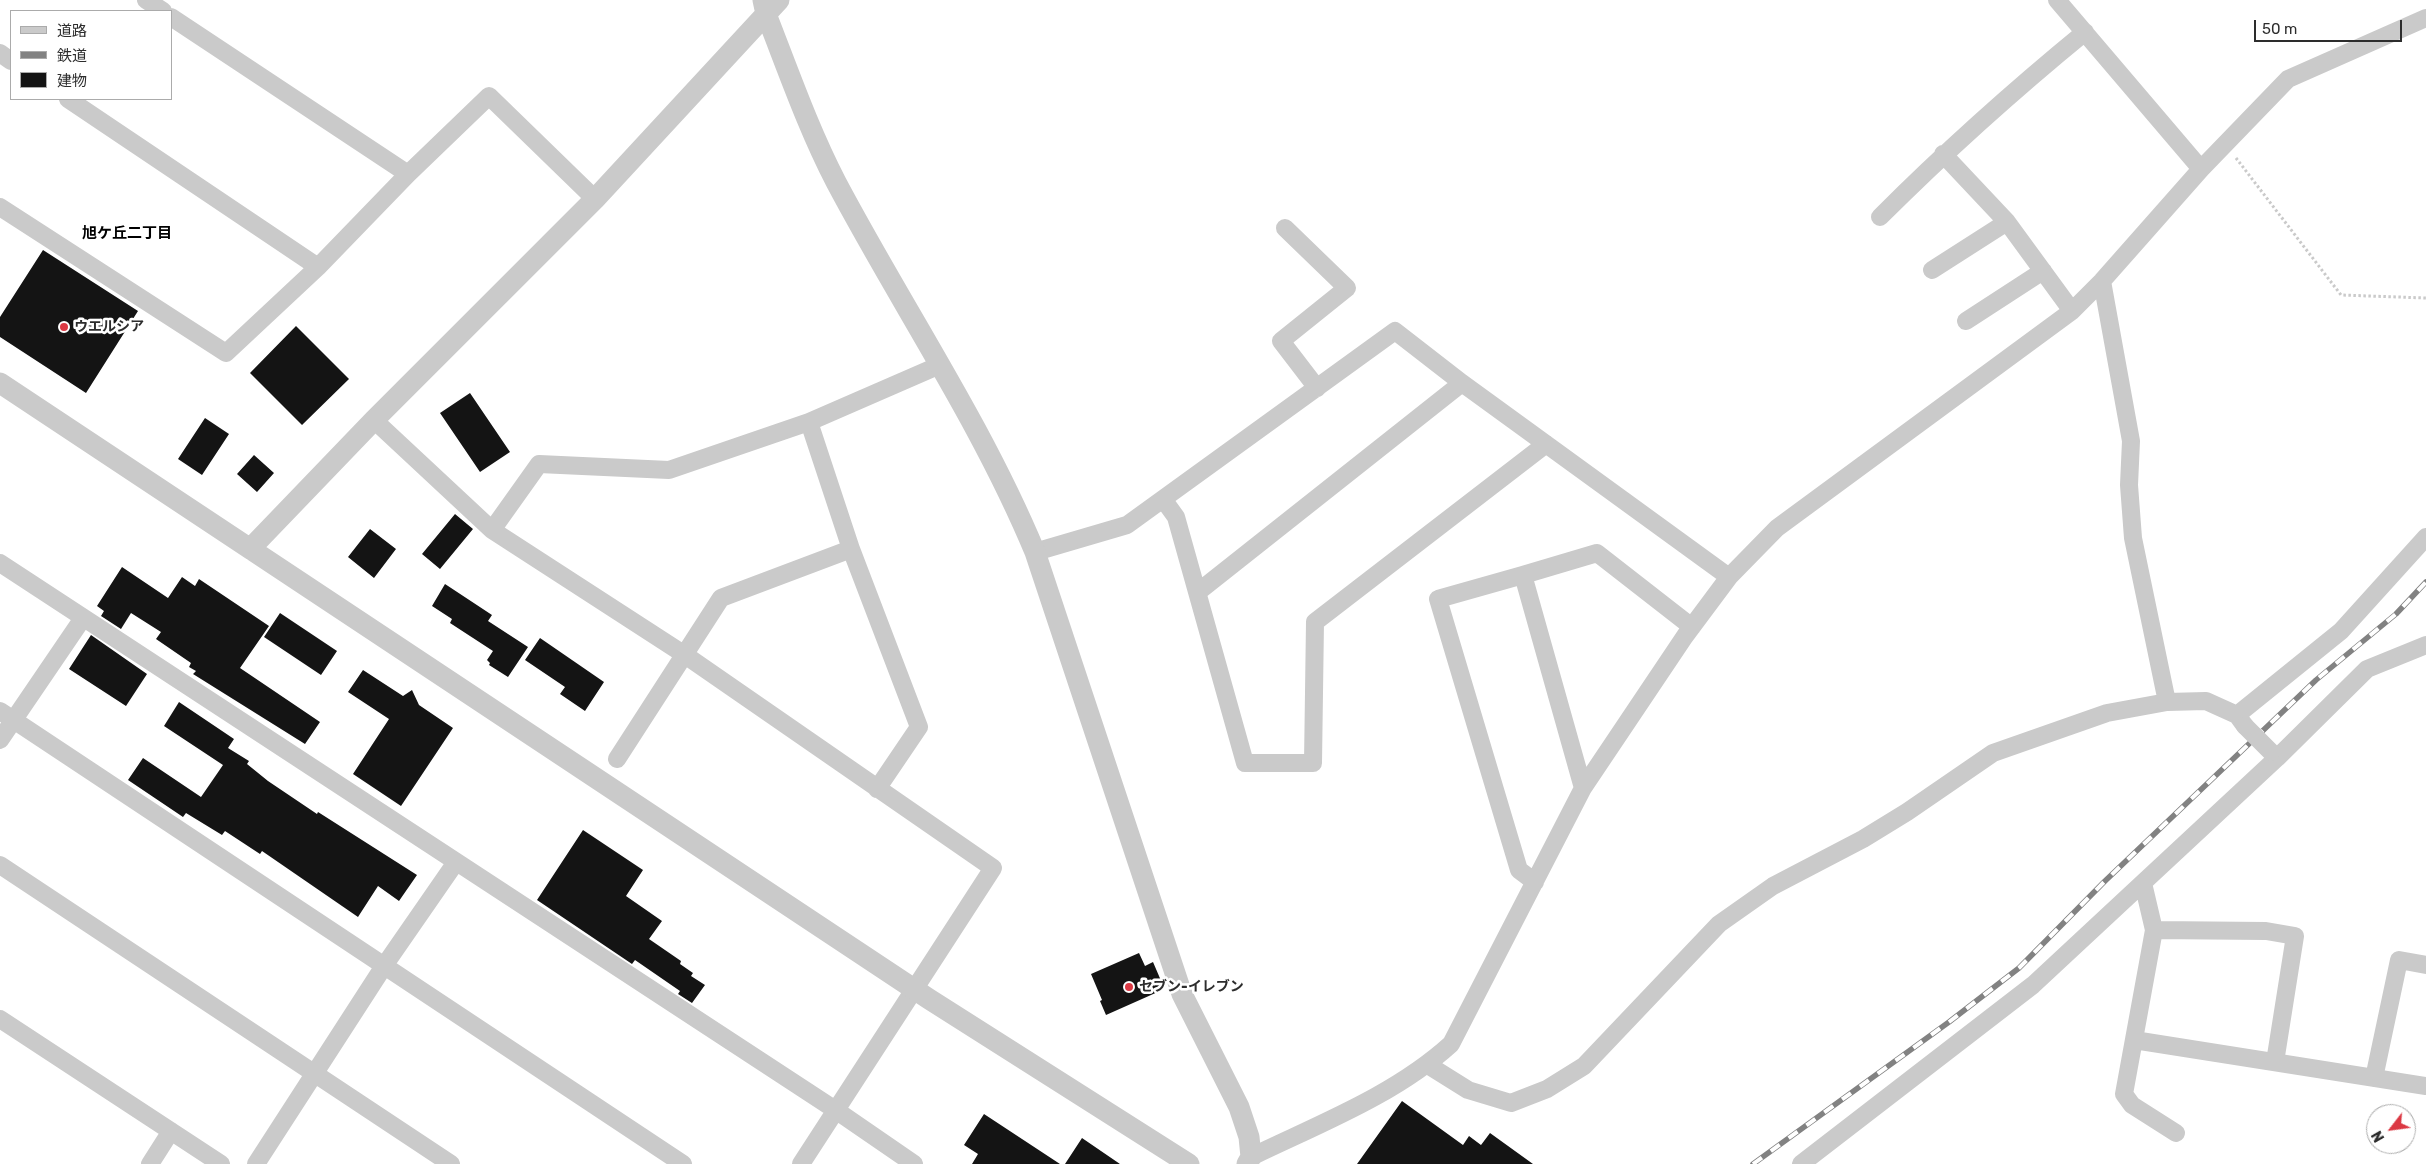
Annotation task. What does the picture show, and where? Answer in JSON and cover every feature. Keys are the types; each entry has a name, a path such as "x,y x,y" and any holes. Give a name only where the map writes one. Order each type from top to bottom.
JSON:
{"street":[{"path":"146,0 161,10"},
{"path":"2058,0 2201,169"},
{"path":"250,549 374,420 595,199 769,5 807,118 836,181 940,365 1017,508 1035,552 1182,994 1239,1107 1249,1137 1249,1161 1358,1106 1428,1066 1452,1044 1583,788 1692,627 1729,577 1778,528 2072,312 2225,143 2288,79 2426,18"},
{"path":"172,18 408,174"},
{"path":"1880,217 1943,154 2012,92 2085,32"},
{"path":"0,206 226,353 318,267 408,174 489,96 595,199"},
{"path":"69,100 318,267"},
{"path":"1943,154 2007,222 2072,312"},
{"path":"1932,270 2007,222"},
{"path":"1285,228 1347,288 1281,341 1317,388"},
{"path":"1966,322 2043,271"},
{"path":"2102,281 2131,441 2129,485 2133,538 2167,702"},
{"path":"1035,552 1127,525 1395,331 1462,383 1729,577"},
{"path":"492,530 539,464 669,470 809,422 940,365"},
{"path":"0,383 913,988 1189,1164"},
{"path":"1198,592 1462,383"},
{"path":"374,420 492,530 685,655 993,868 913,988 837,1111 801,1164"},
{"path":"809,422 851,549 919,727 877,789"},
{"path":"1163,499 1176,516 1246,763 1313,763 1315,622 1546,444"},
{"path":"2241,721 2340,631 2426,538"},
{"path":"617,759 722,598 851,549"},
{"path":"1535,882 1519,870 1438,599 1597,553 1692,627"},
{"path":"0,563 837,1111 914,1164"},
{"path":"1522,574 1583,788"},
{"path":"0,740 7,716 83,618"},
{"path":"1801,1164 2033,985 2142,884 2274,755 2367,669 2426,645"},
{"path":"1428,1066 1468,1090 1511,1103 1547,1089 1584,1066 1719,924 1774,886 1892,821 1993,752 2107,712 2167,702 2206,701 2241,721 2274,755"},
{"path":"7,716 684,1164"},
{"path":"256,1164 384,966 456,862"},
{"path":"0,865 451,1164"},
{"path":"2142,884 2154,930 2124,1094 2132,1105 2176,1133"},
{"path":"2154,930 2266,931 2295,936 2276,1062"},
{"path":"2374,1078 2399,960 2426,965"},
{"path":"0,1019 221,1164"},
{"path":"2134,1040 2426,1086"},
{"path":"150,1164 171,1131"}],"path":[{"path":"2225,143 2341,294 2426,298"}],"building":[{"name":"ウエルシア","path":"43,250 138,311 86,393 0,337 0,317"},
{"path":"296,326 349,379 302,425 250,373"},
{"path":"470,393 510,452 480,472 440,413"},
{"path":"205,418 229,434 202,475 178,459"},
{"path":"254,455 274,473 257,492 237,474"},
{"path":"455,514 473,529 440,569 422,554"},
{"path":"370,529 396,549 374,578 348,557"},
{"path":"122,567 168,598 182,577 195,586 199,579 269,626 240,668 320,722 305,744 193,674 196,671 189,667 191,663 156,639 161,632 131,613 121,629 101,616 104,611 97,606"},
{"path":"445,584 492,615 488,621 528,647 508,677 489,665 490,663 487,660 493,651 450,623 452,619 432,606"},
{"path":"280,613 337,651 321,675 264,637"},
{"path":"91,635 147,674 126,706 69,669"},
{"path":"540,638 604,682 585,711 560,694 565,687 525,660"},
{"path":"363,670 403,696 412,690 419,705 453,728 401,806 353,774 389,719 348,692"},
{"path":"179,702 234,739 228,748 249,761 247,764 268,781 317,814 318,812 417,875 399,901 378,886 358,917 262,851 260,854 225,831 222,835 186,813 183,817 128,780 143,758 201,797 223,765 164,726"},
{"path":"583,830 643,870 626,896 662,921 649,939 681,961 680,964 693,973 691,976 705,985 692,1003 678,994 680,991 635,960 632,964 537,900"},
{"name":"セブン-イレブン","path":"1139,953 1145,966 1153,962 1162,983 1160,991 1106,1015 1091,974"},
{"path":"1402,1101 1463,1145 1469,1136 1481,1145 1490,1133 1533,1164 1357,1164"},
{"path":"984,1114 1060,1164 972,1164 978,1154 964,1145"},
{"path":"1082,1138 1120,1164 1065,1164"}],"railway":[{"path":"1753,1164 1949,1022 2019,968 2105,881 2316,680 2396,614 2426,582"}],"place":[{"name":"ウエルシア","path":"64,327"},
{"name":"セブン-イレブン","path":"1129,987"}],"district":[{"name":"旭ケ丘二丁目","path":"127,234"}]}
